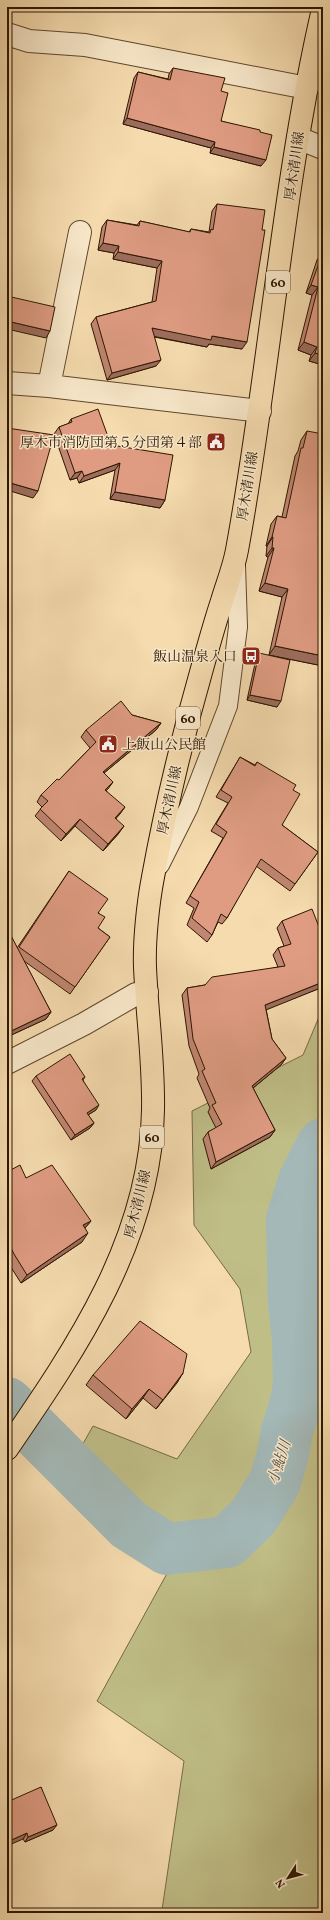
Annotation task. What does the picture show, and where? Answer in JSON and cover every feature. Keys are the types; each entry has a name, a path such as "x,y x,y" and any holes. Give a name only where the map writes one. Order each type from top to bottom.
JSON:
{"main road":[{"name":"厚木清川線","path":"7,1449 59,1373 114,1274 126,1246 137,1213 152,1140 153,1126 154,1082 145,963 152,883 169,797 190,710 236,556 260,411 298,138 323,9"}],"street":[{"path":"7,34 29,41 85,45 308,88"},
{"path":"298,138 323,148"},
{"path":"49,386 80,232"},
{"path":"7,383 49,386 260,411"},
{"path":"7,1063 84,1024 136,994 147,992"}],"lane":[{"path":"152,883 188,807 228,706 238,627 236,556"}],"shaded area":[{"path":"323,1013 323,1913 164,1913 162,1910 184,1761 97,1701 181,1548 72,1463 93,1426 177,1459 251,1352 240,1289 194,1225 192,1111 303,1055 319,1017"}],"building":[{"path":"173,68 225,78 221,91 228,93 221,121 260,130 260,132 272,135 266,160 214,147 215,142 127,118 138,72 170,80"},
{"path":"217,204 265,210 262,230 265,230 247,342 212,336 211,340 152,328 161,360 112,373 96,317 156,301 162,261 118,252 119,246 103,243 107,220 139,226 140,221 190,232 191,229 210,233 211,229 213,230"},
{"path":"323,252 323,355 315,353 317,347 304,342 318,287 311,285"},
{"path":"7,296 55,307 50,331 7,321"},
{"path":"98,409 111,445 173,455 165,500 115,492 120,463 84,476 82,471 75,473 59,427 72,422 71,419"},
{"path":"7,428 54,435 38,491 7,482"},
{"path":"307,431 323,434 323,656 275,646 288,589 265,583 274,548 272,548 272,537 277,516 286,518 301,448 303,448"},
{"path":"259,653 290,660 281,701 250,695"},
{"path":"121,701 132,715 161,723 103,772 113,782 105,790 125,807 115,818 124,826 108,844 80,819 66,834 40,809 48,801 41,795 57,779 59,780 96,742 86,730"},
{"path":"240,757 255,766 257,762 296,785 293,790 300,794 282,825 318,852 295,884 261,859 227,918 221,914 212,935 192,918 199,902 190,896 227,832 216,824 232,797 221,790"},
{"path":"69,871 108,899 98,913 105,917 98,928 110,937 75,987 19,947"},
{"path":"312,909 321,932 323,931 323,982 265,1005 272,1039 286,1058 252,1086 275,1130 216,1162 208,1132 222,1124 212,1105 216,1103 202,1071 205,1069 193,1039 187,988 205,985 212,977 285,966 278,948 291,944 282,921"},
{"path":"7,928 51,1012 7,1033"},
{"path":"70,1054 85,1077 82,1079 99,1105 87,1113 94,1123 75,1135 36,1076"},
{"path":"20,1165 26,1178 52,1165 91,1221 83,1225 88,1233 27,1275 7,1240 7,1172"},
{"path":"140,1321 187,1354 183,1373 163,1400 149,1389 132,1409 93,1375"},
{"path":"41,1787 57,1825 28,1837 27,1833 7,1842 7,1802"}],"waterway":[{"name":"小鮎川","path":"7,1403 129,1525 167,1549 227,1542 254,1516 275,1482 283,1454 287,1431 294,1410 299,1386 298,1340 294,1304 292,1219 304,1181 323,1144"}],"place":[{"name":"厚木市消防団第５分団第４部","path":"216,442"},
{"name":"飯山温泉入口","path":"251,656"},
{"name":"上飯山公民館","path":"108,744"}]}
